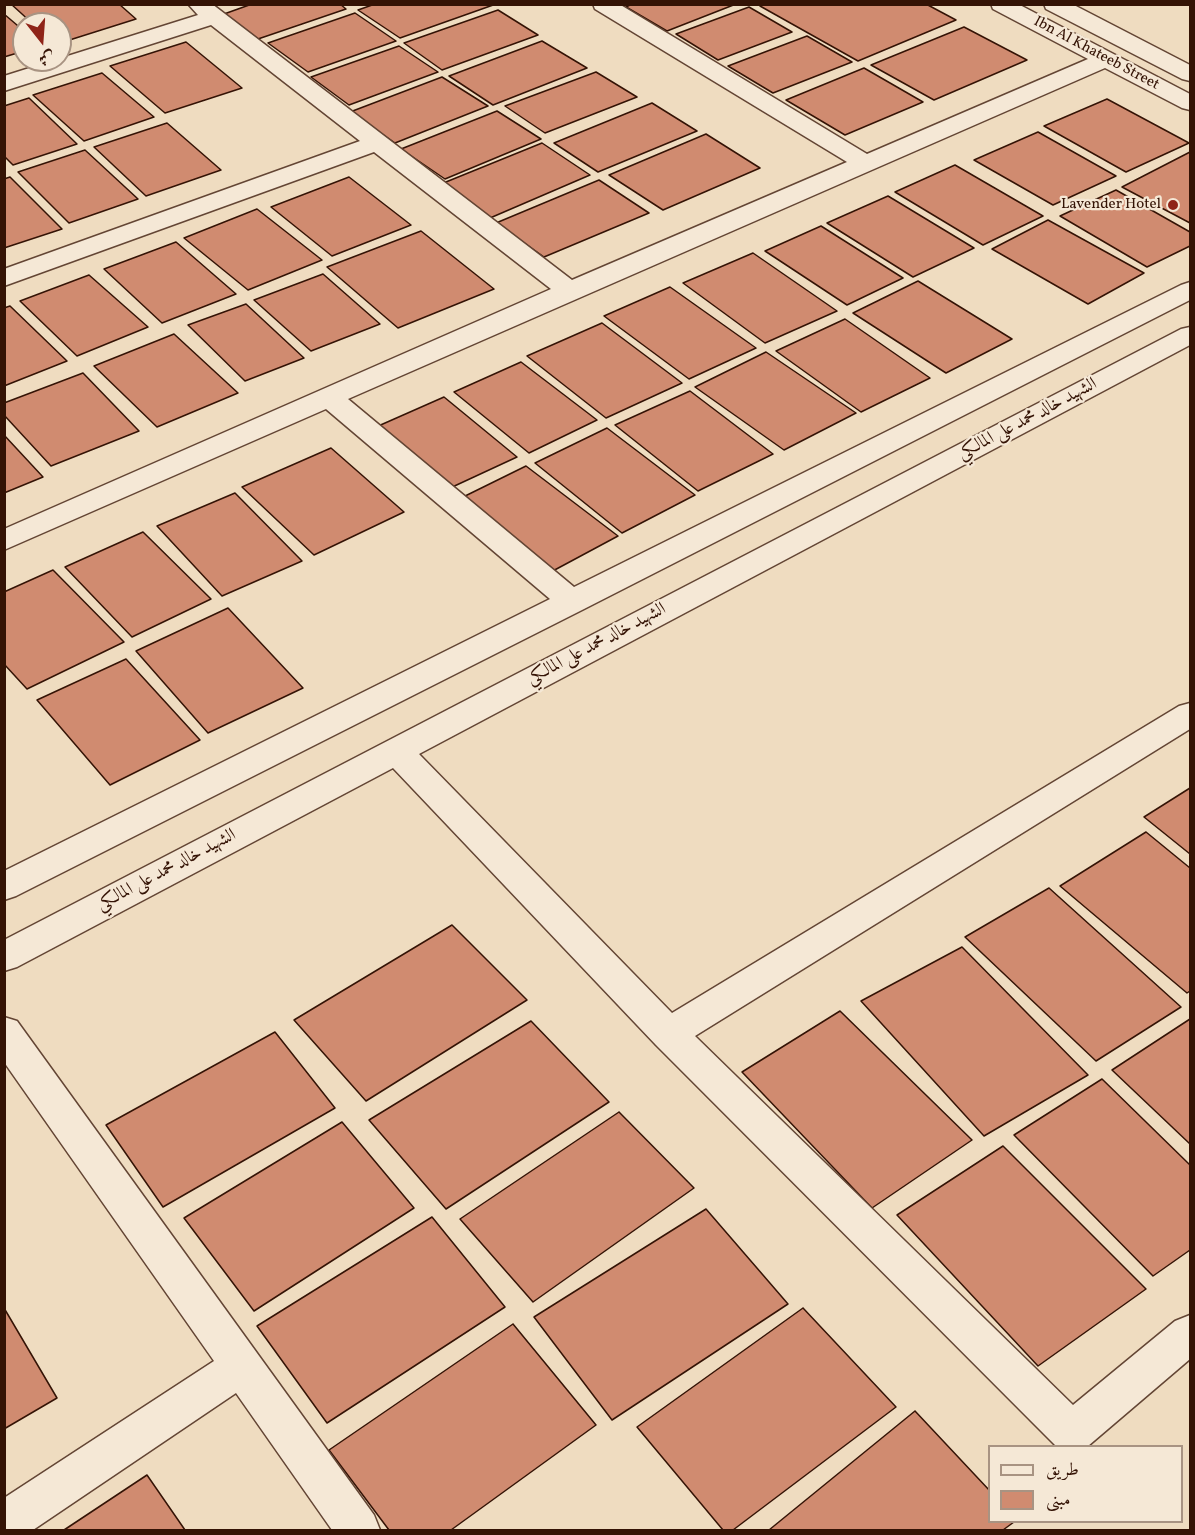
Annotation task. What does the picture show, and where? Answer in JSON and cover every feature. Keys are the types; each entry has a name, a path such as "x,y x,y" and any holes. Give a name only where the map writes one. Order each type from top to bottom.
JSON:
{"street":[{"path":"603,4 867,164"},
{"name":"Ibn Al Khateeb Street","path":"1001,4 1191,103"},
{"name":"Ibn Al Khateeb Street","path":"1054,4 1191,74"},
{"path":"4,84 206,11 570,291"},
{"path":"4,541 570,291 1106,59"},
{"path":"4,278 377,143"},
{"path":"4,887 1191,290"},
{"name":"الشهيد خالد محمد على المالكي","path":"4,957 1191,335"},
{"path":"330,398 573,602"},
{"path":"669,1034 1191,714"},
{"path":"396,750 669,1034 1072,1433 1191,1334"},
{"path":"4,1032 358,1530"},
{"path":"4,1524 242,1366"}],"building":[{"path":"11,4 119,4 136,19 72,39 72,12 20,12"},
{"path":"252,4 340,4 346,9 258,39 224,14"},
{"path":"375,4 496,4 400,38 358,10"},
{"path":"632,4 736,4 667,31 626,7"},
{"path":"763,4 926,4 956,20 858,61 760,6"},
{"path":"749,7 792,32 718,60 676,34"},
{"path":"498,10 538,35 442,70 404,43"},
{"path":"355,13 396,41 308,72 268,43"},
{"path":"4,14 12,21 12,55 4,57"},
{"path":"964,27 1027,60 934,100 871,65"},
{"path":"807,36 852,62 773,93 728,66"},
{"path":"542,41 587,68 493,105 449,76"},
{"path":"186,42 242,88 165,113 110,66"},
{"path":"399,46 438,72 349,105 311,77"},
{"path":"864,68 923,102 845,135 786,100"},
{"path":"596,72 637,97 545,133 505,106"},
{"path":"102,73 154,117 84,141 33,95"},
{"path":"442,77 488,106 395,143 350,112"},
{"path":"29,98 77,144 13,165 4,156 4,106"},
{"path":"1107,99 1189,143 1126,172 1044,126"},
{"path":"652,103 697,131 598,172 554,143"},
{"path":"497,111 541,139 445,179 401,149"},
{"path":"167,123 221,170 146,196 94,147"},
{"path":"1038,132 1116,176 1053,205 974,160"},
{"path":"706,134 760,168 663,210 609,175"},
{"path":"542,143 590,175 490,218 441,184"},
{"path":"85,150 138,199 69,223 18,172"},
{"name":"Lavender Hotel","path":"1190,152 1190,223 1122,187"},
{"path":"955,165 1043,216 983,245 895,192"},
{"path":"10,177 62,229 4,248 4,179"},
{"path":"349,177 411,225 332,256 271,207"},
{"path":"599,180 649,213 544,257 496,223"},
{"path":"1116,190 1190,232 1190,246 1147,267 1060,216"},
{"path":"888,196 974,248 913,277 827,223"},
{"path":"257,209 322,260 248,290 184,238"},
{"path":"1048,220 1144,273 1088,304 992,249"},
{"path":"821,226 903,278 847,305 765,251"},
{"path":"421,231 494,289 398,328 327,267"},
{"path":"176,242 236,294 162,323 104,269"},
{"path":"753,253 837,311 765,343 683,283"},
{"path":"323,274 380,324 311,351 254,300"},
{"path":"89,275 148,327 77,356 20,301"},
{"path":"918,281 1012,339 946,373 853,313"},
{"path":"670,287 756,348 689,379 604,316"},
{"path":"246,304 304,358 245,381 188,325"},
{"path":"10,306 67,361 4,386 4,308"},
{"path":"845,319 930,378 861,412 776,351"},
{"path":"602,323 682,383 606,418 527,356"},
{"path":"174,334 238,393 157,427 94,366"},
{"path":"766,352 856,413 784,450 695,387"},
{"path":"521,362 597,420 529,453 454,392"},
{"path":"83,373 139,431 51,466 4,415 4,403"},
{"path":"690,391 773,454 698,491 615,425"},
{"path":"444,397 517,457 448,489 376,427"},
{"path":"607,428 695,495 622,533 535,463"},
{"path":"4,435 43,477 4,493"},
{"path":"331,448 404,512 314,555 242,487"},
{"path":"526,466 618,536 549,573 457,500"},
{"path":"235,493 302,561 222,596 157,526"},
{"path":"143,532 211,599 132,637 65,567"},
{"path":"53,570 124,642 27,689 4,664 4,592"},
{"path":"228,608 303,688 208,733 136,651"},
{"path":"126,659 200,740 110,785 37,700"},
{"path":"1190,788 1190,854 1144,817"},
{"path":"1146,832 1190,868 1190,991 1187,993 1060,886"},
{"path":"1049,888 1181,1007 1096,1061 965,937"},
{"path":"452,925 527,1000 366,1101 294,1020"},
{"path":"962,947 1088,1075 984,1136 861,1001"},
{"path":"840,1011 972,1140 872,1208 742,1072"},
{"path":"1190,1019 1190,1144 1112,1070"},
{"path":"531,1021 609,1102 446,1209 369,1120"},
{"path":"275,1032 335,1108 163,1207 106,1125"},
{"path":"1102,1079 1190,1165 1190,1250 1153,1276 1014,1135"},
{"path":"619,1112 694,1188 533,1302 460,1219"},
{"path":"342,1122 414,1208 254,1311 184,1218"},
{"path":"1003,1146 1146,1289 1038,1366 897,1215"},
{"path":"706,1209 788,1304 612,1420 534,1317"},
{"path":"432,1217 505,1307 327,1423 257,1326"},
{"path":"4,1308 57,1398 4,1429"},
{"path":"803,1308 896,1407 733,1530 723,1530 637,1427"},
{"path":"513,1324 596,1425 451,1530 389,1530 329,1450"},
{"path":"915,1411 988,1489 988,1523 1013,1523 1003,1530 769,1530"},
{"path":"147,1475 185,1530 64,1530"}],"place":[{"name":"Lavender Hotel","path":"1173,205"}]}
